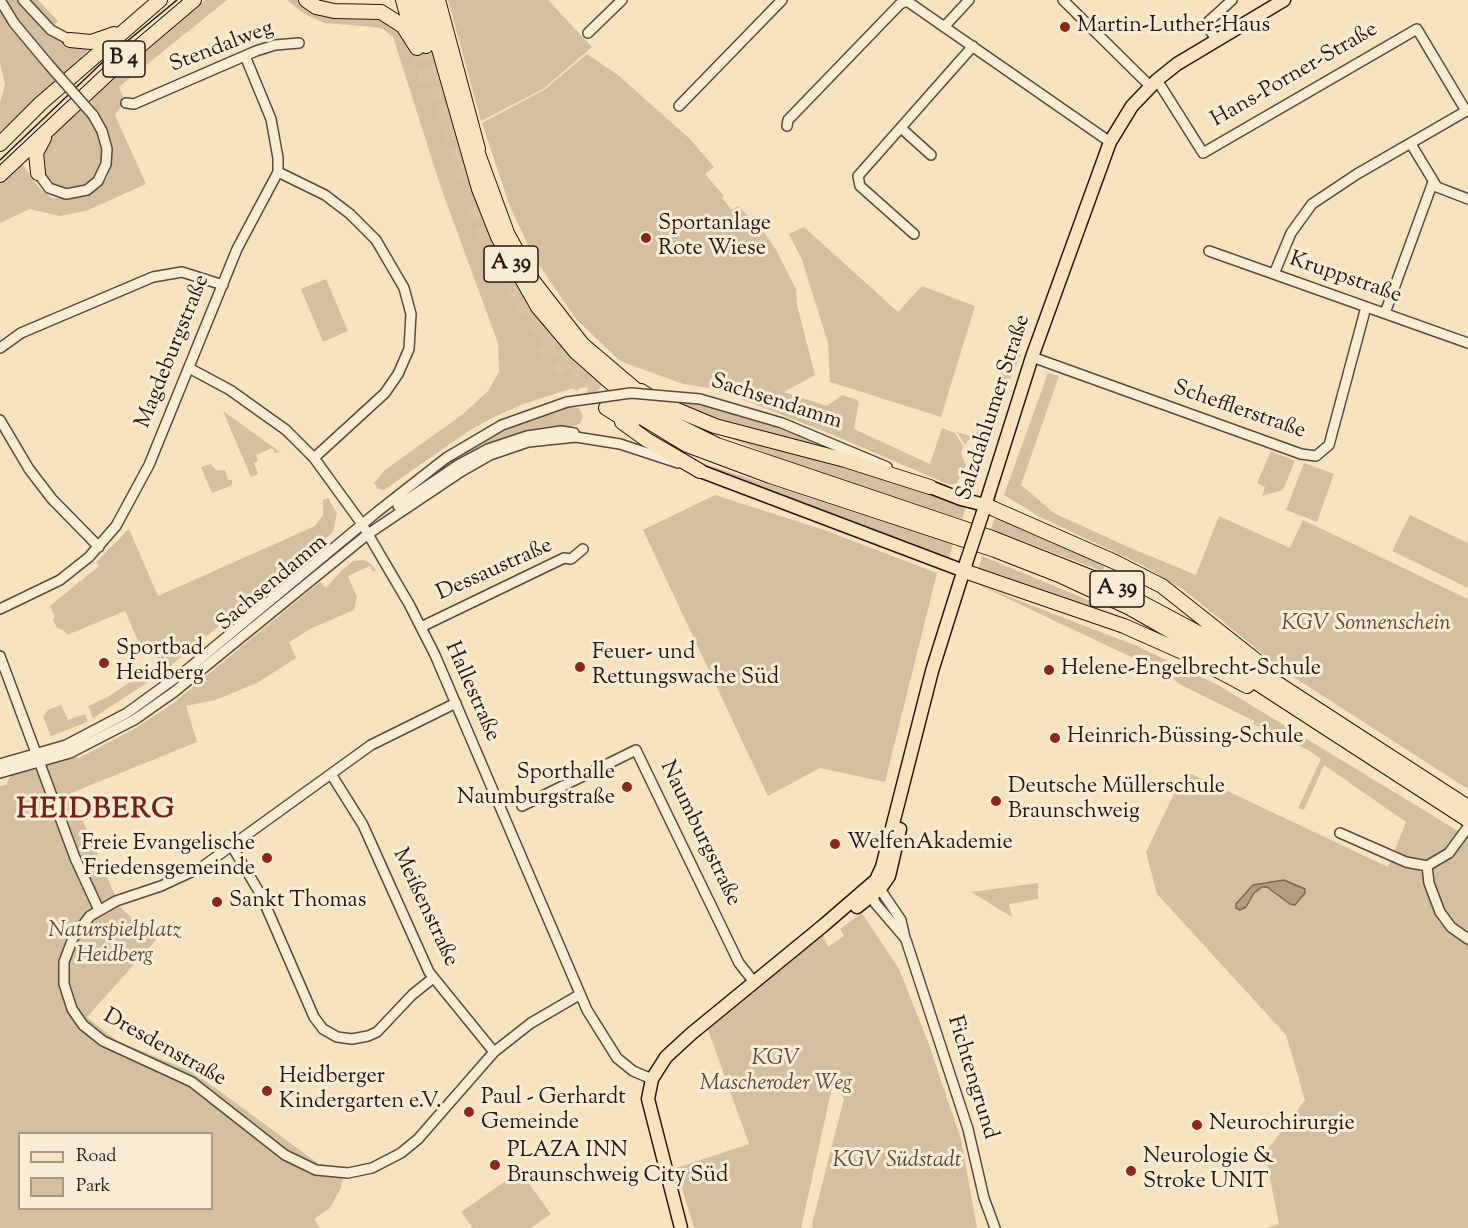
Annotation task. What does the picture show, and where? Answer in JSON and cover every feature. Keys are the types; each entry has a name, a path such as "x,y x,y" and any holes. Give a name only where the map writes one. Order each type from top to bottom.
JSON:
{"highway":[{"name":"B 4","path":"0,144 40,104 160,0"},
{"name":"B 4","path":"55,122 194,0"},
{"path":"306,0 316,7 333,11 381,12 403,26 422,47"},
{"path":"315,0 336,6 360,0"},
{"path":"403,0 422,47"},
{"path":"413,0 422,47"},
{"name":"A 39","path":"425,0 479,189 492,224 525,287 555,329 600,375 656,415 768,469 995,550 1094,590 1206,651 1468,820"},
{"path":"438,0 483,168"},
{"path":"70,40 91,42 122,31"},
{"path":"443,65 456,91 507,233 533,281 582,344 622,379 668,413 768,469"},
{"path":"38,173 36,153 55,122"},
{"path":"0,175 55,122"},
{"path":"622,379 660,403 715,426 845,460 930,487"},
{"path":"700,471 647,440 606,403 690,455 744,474 768,469"},
{"name":"A 39","path":"768,469 992,538 1078,571 1150,606 1206,637 1468,807"},
{"path":"984,508 1115,562 1162,586 1206,619 1294,693"},
{"path":"965,567 1124,626 1204,662 1277,703 1307,715"}],"main road":[{"name":"Salzdahlumer Straße","path":"652,1079 657,1067 674,1049 824,925 874,891 932,671 1032,357 1110,142 1132,106 1154,83 1216,40 1284,0"},
{"name":"Sachsendamm","path":"700,471 965,567"},
{"name":"Sachsendamm","path":"930,487 984,508"},
{"path":"652,1079 648,1099 681,1228"}],"street":[{"path":"0,0 14,23 93,115 102,131 107,148 106,164 98,181 87,190 66,194 49,188 38,173"},
{"path":"23,0 51,30 70,40"},
{"path":"588,33 621,0"},
{"path":"679,106 782,0"},
{"path":"944,27 969,0"},
{"path":"1063,0 1154,83"},
{"path":"1216,40 1209,30 1208,22 1232,0"},
{"path":"787,126 788,120 904,1 973,45 1110,142"},
{"name":"Hans-Porner-Straße","path":"1154,83 1203,153 1413,29 1420,31 1467,110"},
{"name":"Stendalweg","path":"126,103 134,104 275,45 300,43"},
{"path":"914,234 860,186 858,179 861,172 973,45"},
{"path":"245,56 271,118 279,158 278,172 294,178 337,204 376,240 404,288 412,327 409,349 386,393 314,458"},
{"path":"1274,274 1291,233 1312,204 1357,174 1467,110"},
{"path":"901,128 931,155"},
{"path":"1411,144 1437,188 1468,199"},
{"name":"Magdeburgstraße","path":"0,609 60,580 99,547 116,526 143,478 247,229 278,172"},
{"path":"1385,314 1433,182"},
{"name":"Kruppstraße","path":"1209,252 1468,343"},
{"path":"0,348 21,333 153,277 182,273 223,285"},
{"name":"Schefflerstraße","path":"1032,357 1301,454 1316,456 1329,445 1366,307"},
{"name":"Hallestraße","path":"189,368 264,413 286,430 314,458 362,524 421,627 456,703 579,995 600,1035 616,1058 633,1071 652,1079"},
{"name":"Sachsendamm","path":"0,764 39,759 81,738 147,699 432,468 475,440 524,415 567,402 631,393 700,399 782,423 930,487"},
{"path":"0,420 29,469 52,499 99,547"},
{"name":"Sachsendamm","path":"362,524 381,518 439,477 488,449 540,434 574,431 576,436"},
{"name":"Sachsendamm","path":"0,773 39,759 87,746 154,706 368,534 490,455 528,442 576,436 620,444 700,471"},
{"name":"Dessaustraße","path":"421,627 564,558 571,559 583,549"},
{"path":"0,656 75,858 99,910"},
{"name":"Dresdenstraße","path":"456,703 388,735 331,774 233,848 188,875 116,901 99,910 78,930 64,962 64,984 68,998 80,1022 103,1041 192,1082 215,1097 274,1147 306,1167 328,1173 348,1173 372,1168 396,1156 418,1139 494,1052 531,1023 579,995"},
{"name":"Naumburgstraße","path":"522,806 636,750 739,963 754,982"},
{"name":"Meißenstraße","path":"331,774 359,817 409,931 433,978 494,1052"},
{"path":"1340,833 1406,862 1427,866 1443,858 1468,827"},
{"path":"233,848 261,895 314,1017 323,1029 337,1037 352,1040 377,1032 412,995 433,978"},
{"path":"1427,866 1429,883 1440,912 1451,927 1468,939"},
{"name":"Fichtengrund","path":"906,940 968,1129 984,1198 995,1228"}],"green space":[{"path":"0,0 38,0 58,21 49,31 93,46 0,133 0,103 5,85 0,63"},
{"path":"205,0 227,0 119,87 125,101 115,115 146,184 86,211 59,216 30,209 0,223 0,183 21,162 39,188 52,198 77,198 98,188 107,177 112,153 103,121 90,100"},
{"path":"287,0 301,0 373,14 394,23 405,37 410,51 433,44 493,239 506,266 534,311 605,385 570,389 523,404 498,415 470,430 384,490 378,489 374,483 385,470 463,414 488,391 499,372 498,343 441,188 393,37 383,29 374,27 324,23 303,13"},
{"path":"448,0 548,0 592,47 543,89 481,121"},
{"name":"Sportanlage Rote Wiese","path":"587,54 618,75 690,139 714,167 705,174 724,196 722,198 732,210 738,206 761,228 775,248 796,289 797,305 815,375 784,392 827,406 842,395 859,401 854,429 930,464 942,428 955,433 963,446 961,454 966,466 958,482 953,485 943,482 831,434 716,389 683,384 620,361 576,319 533,256 509,204 482,123 544,90"},
{"path":"80,105 99,133 103,149 102,163 94,178 85,186 72,190 60,189 45,177 42,148 59,124"},
{"path":"804,227 898,312 922,286 975,306 941,417 830,382 828,343 802,260 789,234"},
{"path":"326,279 348,331 323,342 301,289"},
{"path":"1013,352 1021,354 984,439 968,440 965,445 957,432 970,436 984,428 1007,357"},
{"name":"KGV Sonnenschein","path":"1048,373 1059,376 1021,485 1054,513 1196,575 1219,516 1290,548 1303,520 1468,599 1468,789 1284,671 1184,590 1142,565 1040,517 1004,495"},
{"path":"679,402 716,408 770,425 855,460 742,429 677,405"},
{"path":"568,407 579,408 583,416 580,424 488,447 433,474 456,456 512,425"},
{"path":"223,411 280,452 275,453 272,448 256,455 258,461 254,463 258,474 251,477"},
{"path":"723,435 887,477 966,508 962,519 778,458"},
{"path":"1271,451 1295,461 1283,490 1262,496 1265,487 1257,483"},
{"path":"692,460 953,544 949,559 751,486"},
{"path":"1304,463 1334,474 1317,522 1286,510"},
{"path":"211,464 217,471 225,470 228,480 232,480 232,485 212,493 201,467"},
{"path":"715,495 827,531 937,573 885,782 820,768 768,796 643,530"},
{"path":"328,498 337,513 333,532 157,677 154,675 158,664 156,648 149,646 142,650 125,611 67,635 63,630 57,628 53,620 55,617 50,606 99,566 96,562 129,529 158,596 315,526 323,515 323,500"},
{"path":"996,515 1105,566 1102,571 991,529"},
{"path":"1410,515 1468,543 1468,588 1392,551"},
{"path":"982,556 1100,605 1098,611 978,571"},
{"name":"Naturspielplatz Heidberg","path":"363,560 370,563 376,570 373,572 370,566 348,576 357,597 354,610 312,628 289,642 296,658 257,683 215,700 186,706 197,742 71,793 120,907 156,940 87,1017 117,1041 186,1069 319,1164 344,1167 341,1188 330,1208 314,1219 320,1228 0,1228 0,786 6,785 11,775 73,756 79,758 134,729 172,704 320,582 326,588 353,561"},
{"path":"979,585 1137,646 1218,685 1468,837 1468,1228 1267,1228 1279,1224 1265,1153 1305,1100 1286,1035 1157,894 1146,852 1185,771 1388,867 1406,822 1324,765 1304,810 1298,808 1321,759 1308,750 1253,724 1254,721 1179,684 1167,674"},
{"path":"144,672 150,681 93,718 88,706 108,697"},
{"path":"61,705 68,720 85,714 88,722 51,736 43,717 48,710"},
{"path":"1038,883 1038,899 1009,904 1012,917 971,892"},
{"path":"862,913 899,969 928,1042 961,1139 977,1228 813,1228 812,1224 844,1099 833,1083 801,1228 694,1228 676,1168 749,1144 708,1030 823,935 828,947 844,936 840,929"},
{"path":"520,1171 551,1214 531,1228 473,1228 461,1212"}],"shaded area":[{"path":"1284,880 1305,889 1305,893 1295,905 1290,904 1267,887 1262,887 1254,893 1246,907 1240,910 1236,908 1236,904 1253,885"}],"tunnel":[{"path":"426,46 458,160 476,214 501,271 527,314 548,339 588,380 613,400"},
{"path":"417,48 428,87"},
{"path":"543,346 560,367 598,401"}],"tram line":[{"path":"0,160 107,58 177,0"}],"place":[{"name":"Martin-Luther-Haus","path":"1065,27"},
{"name":"Sportanlage Rote Wiese","path":"646,238"},
{"name":"Sportbad Heidberg","path":"104,663"},
{"name":"Feuer- und Rettungswache Süd","path":"580,667"},
{"name":"Helene-Engelbrecht-Schule","path":"1049,670"},
{"name":"Heinrich-Büssing-Schule","path":"1055,738"},
{"name":"Sporthalle Naumburgstraße","path":"627,787"},
{"name":"Deutsche Müllerschule Braunschweig","path":"996,801"},
{"name":"WelfenAkademie","path":"835,844"},
{"name":"Freie Evangelische Friedensgemeinde","path":"267,858"},
{"name":"Sankt Thomas","path":"217,902"},
{"name":"Heidberger Kindergarten e.V.","path":"267,1091"},
{"name":"Paul - Gerhardt Gemeinde","path":"469,1112"},
{"name":"Neurochirurgie","path":"1197,1125"},
{"name":"PLAZA INN Braunschweig City Süd","path":"495,1165"},
{"name":"Neurologie & Stroke UNIT","path":"1131,1171"}],"district":[{"name":"HEIDBERG","path":"96,812"}],"park label":[{"name":"KGV Mascheroder Weg","path":"776,1072"},
{"name":"KGV Südstadt","path":"897,1162"}]}
